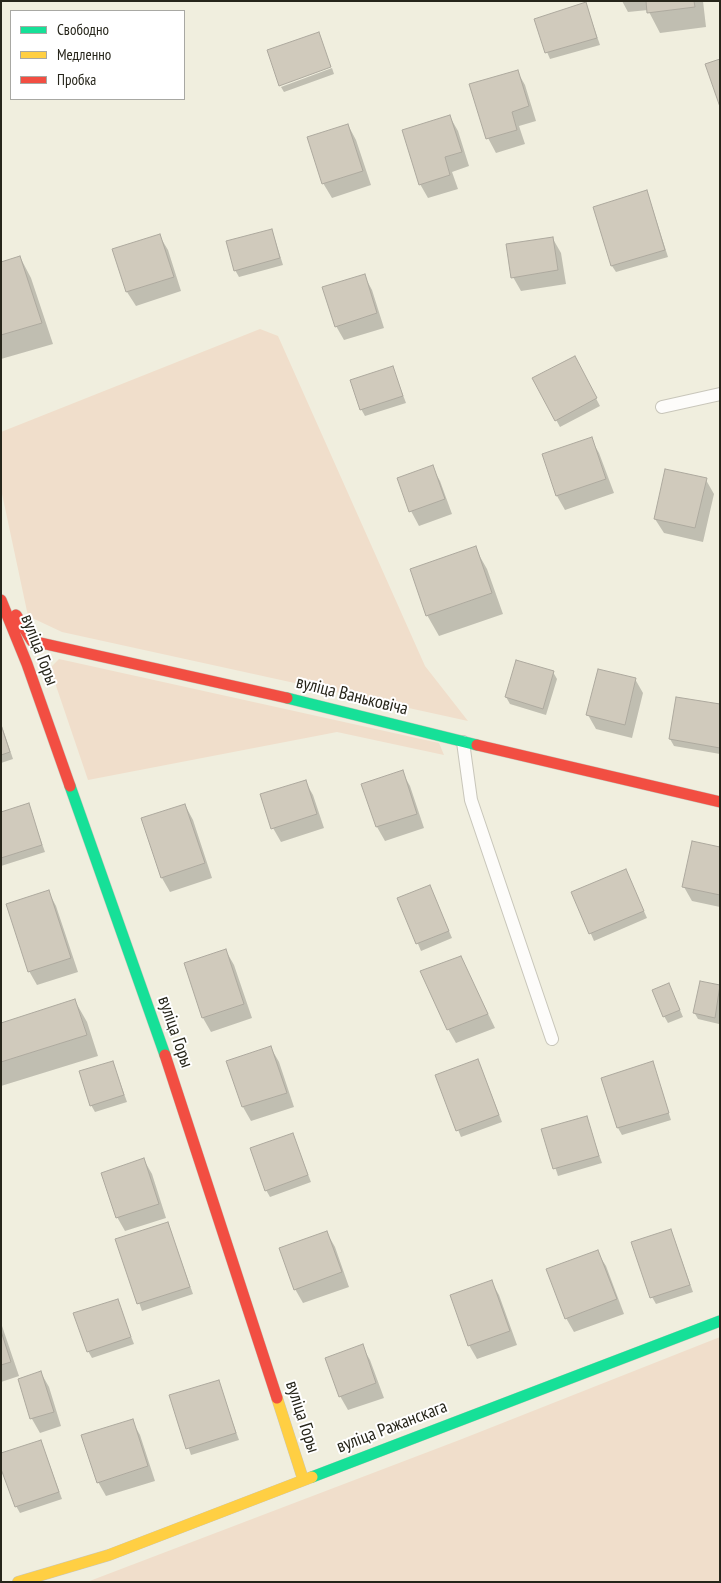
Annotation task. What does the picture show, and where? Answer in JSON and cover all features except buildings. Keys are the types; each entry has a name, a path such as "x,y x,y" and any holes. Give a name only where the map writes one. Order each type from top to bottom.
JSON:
{"street":[{"name":"вуліца Ваньковіча","path":"1,591 32,641 236,685 463,742 720,802"},
{"name":"вуліца Горы","path":"1,600 30,673 172,1074 303,1479"},
{"name":"вуліца Ражанскага","path":"18,1582 109,1555 303,1479 720,1321"}],"lane":[{"path":"662,408 720,394"},
{"path":"463,742 471,800 552,1038"}],"shaded area":[{"path":"260,329 278,336 425,666 468,721 62,632 28,616 1,489 1,432"},
{"path":"59,659 439,743 444,755 337,732 88,780 50,668"},
{"path":"720,1337 720,1582 87,1582 462,1439"}],"traffic: fast":[{"path":"287,698 477,745"},
{"path":"70,786 165,1055"},
{"path":"312,1477 720,1321"}],"traffic: slow":[{"path":"277,1398 303,1479"},
{"path":"18,1582 109,1555 312,1477"}],"traffic: jam":[{"path":"1,600 27,664 70,786"},
{"path":"16,615 32,641 287,698"},
{"path":"477,745 720,802"},
{"path":"165,1055 277,1398"}]}
